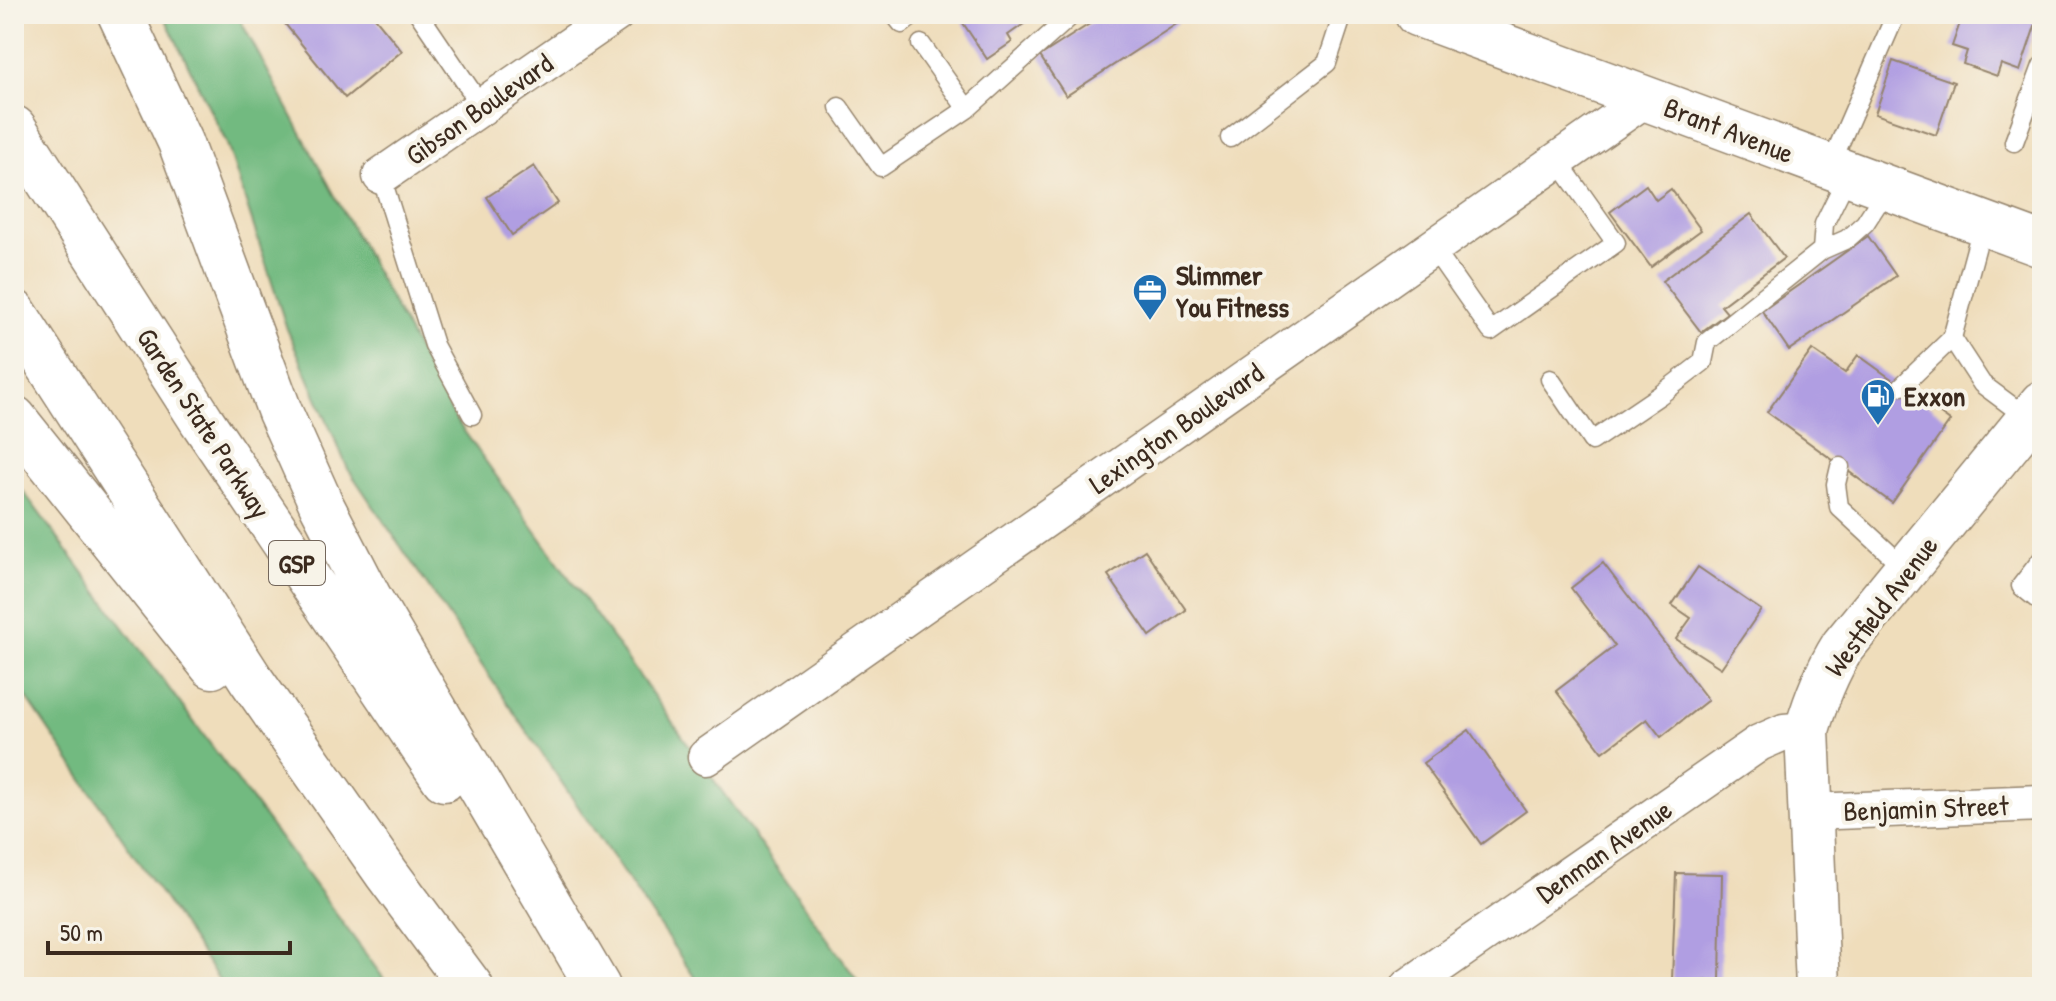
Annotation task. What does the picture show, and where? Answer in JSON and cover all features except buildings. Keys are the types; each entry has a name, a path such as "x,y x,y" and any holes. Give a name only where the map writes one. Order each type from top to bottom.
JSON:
{"main road":[{"path":"120,14 180,142 292,441 322,506 377,613 597,987"},
{"name":"Brant Avenue","path":"1417,14 2042,245"},
{"name":"Garden State Parkway","path":"14,128 202,421 319,596 461,803 597,987"},
{"path":"1983,223 2042,210"},
{"path":"14,312 252,681 469,987"},
{"name":"Westfield Avenue","path":"1818,987 1807,730 1827,671 1843,646 2036,411"},
{"path":"14,418 469,987"}],"street":[{"name":"Gibson Boulevard","path":"381,176 616,14"},
{"name":"Lexington Boulevard","path":"706,757 1645,99"},
{"name":"Denman Avenue","path":"1408,987 1759,743 1784,732 1807,730"},
{"name":"Benjamin Street","path":"1810,812 2042,803"}],"lane":[{"path":"419,14 482,107"},
{"path":"839,107 881,167 967,109 1073,14"},
{"path":"1230,138 1327,63 1343,14"},
{"path":"1822,250 1824,224 1855,178 1896,14"},
{"path":"921,44 967,109"},
{"path":"2014,142 2042,66"},
{"path":"1433,248 1491,331 1616,243 1558,161"},
{"path":"381,176 434,345 472,415"},
{"path":"1550,379 1592,441 1703,362 1707,342 1822,250 1847,239 1865,223 1855,178"},
{"path":"1902,386 1952,338 1983,223"},
{"path":"1952,338 1982,384 2036,411"},
{"path":"1840,467 1836,484 1839,507 1906,569"},
{"path":"2042,559 2021,586 2042,603"}],"green space":[{"path":"163,14 237,14 454,417 862,987 701,987 348,469 287,329 227,144"},
{"path":"14,479 390,987 224,987 14,679"}],"place":[{"name":"Slimmer You Fitness","path":"1150,322"},
{"name":"Exxon","path":"1878,427"}]}
